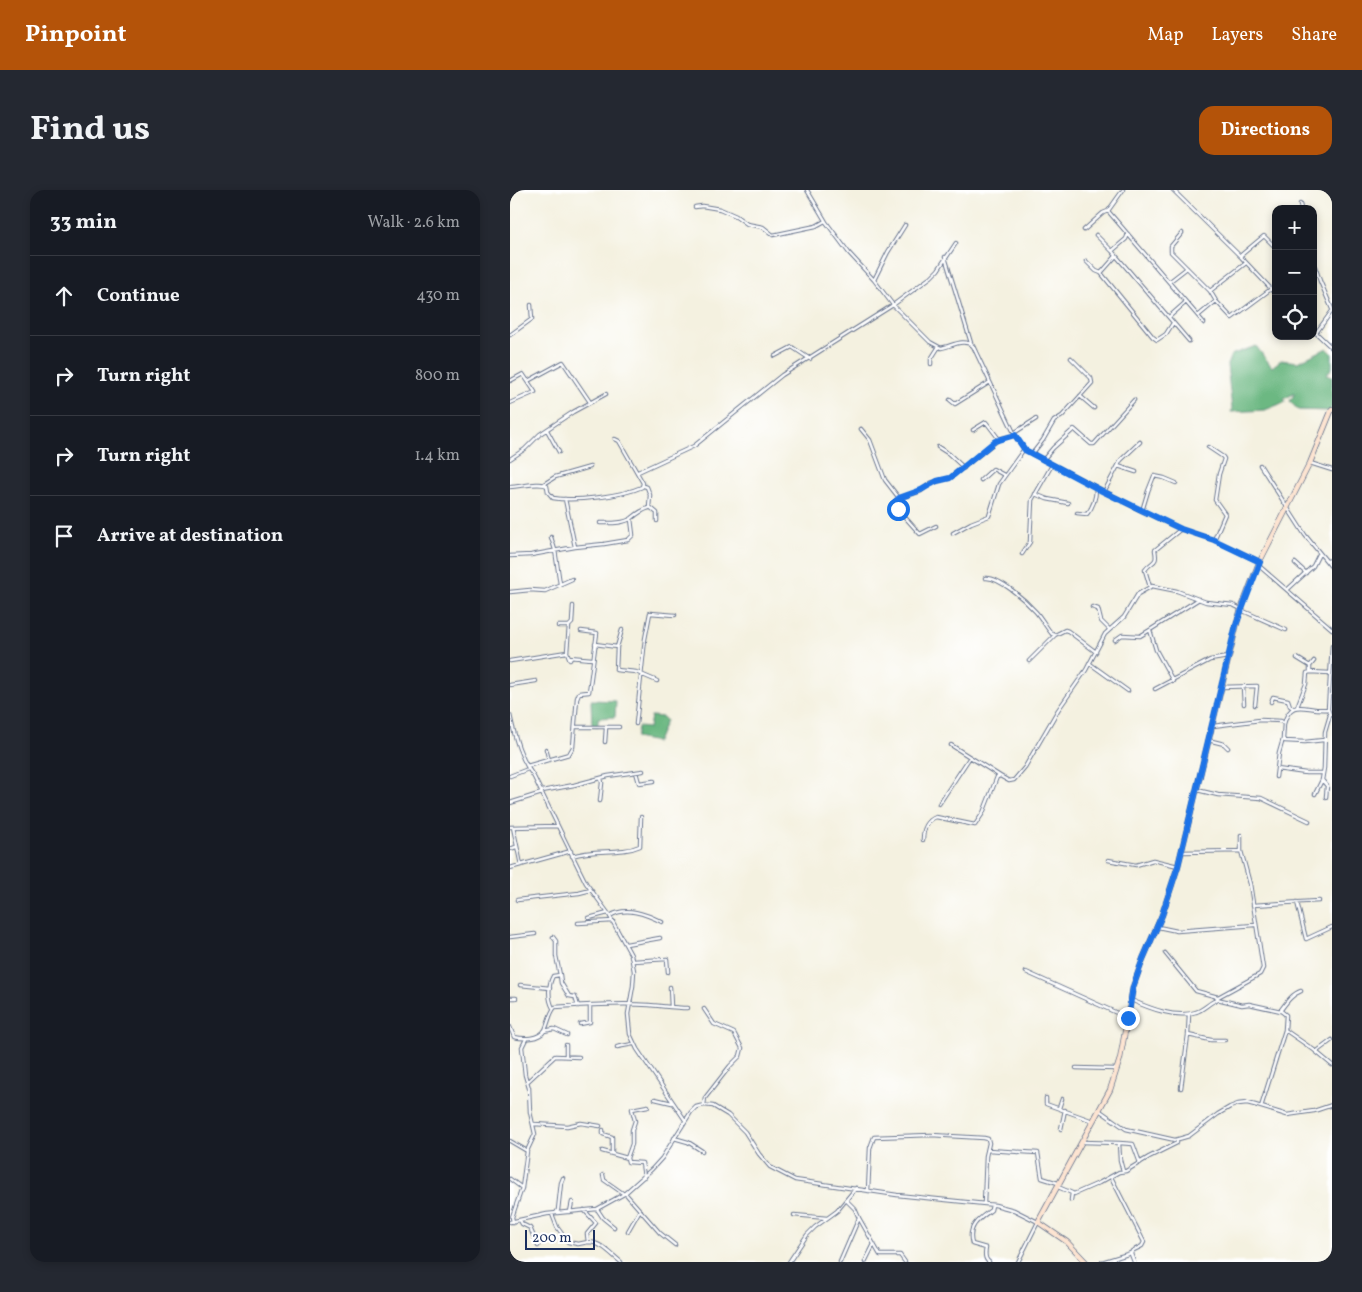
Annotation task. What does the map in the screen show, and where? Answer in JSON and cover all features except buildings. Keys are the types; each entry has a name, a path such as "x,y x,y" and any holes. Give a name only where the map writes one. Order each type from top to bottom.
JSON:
{"street":[{"path":"807,190 825,221 854,259 874,280 893,305 930,342 938,348 963,342 971,344"},
{"path":"1084,230 1102,213 1108,211 1123,190"},
{"path":"1173,190 1271,289 1232,318 1216,301 1210,291 1171,252 1170,249 1182,233"},
{"path":"695,207 702,206 720,209 736,216 747,224 763,227 773,236 816,226 825,221"},
{"path":"1108,211 1204,323"},
{"path":"874,280 888,252 905,225"},
{"path":"1112,251 1126,239 1128,234"},
{"path":"1096,235 1189,341"},
{"path":"1240,256 1264,236 1272,244"},
{"path":"638,472 694,446 774,381 893,305 931,277 956,243"},
{"path":"1101,273 1116,256"},
{"path":"946,257 971,344 1024,449 1142,511 1181,529 1214,540 1259,563 1332,629"},
{"path":"1086,261 1096,271 1101,273 1153,337 1158,340 1166,334 1174,323"},
{"path":"1210,291 1246,263"},
{"path":"1170,282 1187,268"},
{"path":"1317,272 1332,310 1317,329"},
{"path":"1198,316 1216,301"},
{"path":"1169,317 1186,302"},
{"path":"510,335 532,319 531,306"},
{"path":"1317,333 1332,348"},
{"path":"775,356 792,347 810,359"},
{"path":"931,364 931,359 938,348"},
{"path":"1032,454 1054,421 1062,416 1092,383 1093,380 1071,358"},
{"path":"528,381 563,362 590,402"},
{"path":"510,381 523,374 535,392 510,403"},
{"path":"950,400 955,404 990,382"},
{"path":"510,459 525,450 540,434 606,394"},
{"path":"1080,396 1094,408"},
{"path":"1043,460 1074,429 1091,444 1094,444 1134,400"},
{"path":"1018,1262 1057,1185 1110,1090 1117,1069 1133,987 1158,926 1178,866 1241,610 1259,563 1310,463 1332,409"},
{"path":"936,526 920,534 894,504 899,498 921,490 937,481 950,478 999,438 1015,434 1036,419"},
{"path":"972,430 988,423 999,438"},
{"path":"861,429 870,440 885,480 899,498"},
{"path":"546,430 559,452"},
{"path":"615,439 619,441 638,472 643,485 647,487 650,494 650,507 657,514 657,521"},
{"path":"1104,492 1121,460 1140,442"},
{"path":"938,447 964,468"},
{"path":"1208,447 1223,457 1224,460 1219,474 1216,500 1225,514 1214,540"},
{"path":"953,533 989,516 997,488 1004,475 1024,449"},
{"path":"1310,463 1332,470"},
{"path":"1022,554 1030,542 1032,500 1052,464"},
{"path":"1260,465 1319,554 1332,568"},
{"path":"1118,466 1136,472"},
{"path":"510,487 544,484 555,477 590,467"},
{"path":"981,480 994,469 1004,475"},
{"path":"1142,511 1154,476 1176,483"},
{"path":"544,484 553,498 565,499 615,495 643,485"},
{"path":"1077,513 1087,514 1089,512 1094,504 1096,488"},
{"path":"1035,494 1068,503"},
{"path":"565,499 575,547"},
{"path":"600,523 613,523 631,519 638,512 650,507"},
{"path":"510,556 531,555 628,540 633,535 631,519"},
{"path":"1150,587 1145,570 1154,563 1156,558 1155,550 1181,529"},
{"path":"551,536 560,584"},
{"path":"1287,590 1313,566 1319,554"},
{"path":"1327,561 1332,560"},
{"path":"1296,563 1306,573"},
{"path":"984,578 997,580 1029,604 1055,636"},
{"path":"510,592 545,591 572,579"},
{"path":"951,745 1009,781 1014,780 1025,767 1109,629 1124,617 1138,594 1152,586 1233,606 1286,630"},
{"path":"1115,640 1122,635 1140,636 1199,599"},
{"path":"573,606 567,652 570,658 593,659"},
{"path":"1092,607 1098,609 1101,621 1109,629"},
{"path":"636,724 645,638 650,613 675,615"},
{"path":"558,626 569,626"},
{"path":"622,630 617,647 616,670 642,674 657,681"},
{"path":"1029,661 1055,636 1065,630 1096,652"},
{"path":"1150,630 1156,650 1173,681"},
{"path":"510,776 527,767 569,754 575,742 577,698 579,693 589,692 597,633 581,631"},
{"path":"595,644 617,647"},
{"path":"1315,794 1322,780 1324,740 1330,715 1328,709 1332,646"},
{"path":"510,661 567,652"},
{"path":"1155,689 1210,660 1228,657"},
{"path":"1296,658 1310,666"},
{"path":"1295,708 1306,684 1307,673 1310,672 1310,666 1314,661"},
{"path":"1090,663 1128,691"},
{"path":"1310,672 1330,673"},
{"path":"510,685 536,681"},
{"path":"1221,686 1224,688 1247,685 1257,686 1255,705"},
{"path":"1243,687 1244,704"},
{"path":"1271,702 1273,697 1288,700 1290,706 1295,708"},
{"path":"1330,699 1332,706"},
{"path":"1276,777 1283,739 1282,722 1289,710 1295,708 1328,709"},
{"path":"510,716 516,743 527,767 572,856 591,890 609,915 626,944 633,961 634,980 629,1005 628,1028 633,1044 685,1120"},
{"path":"1211,726 1260,720 1282,722"},
{"path":"576,727 618,727"},
{"path":"605,742 606,728"},
{"path":"1283,739 1305,742 1324,740"},
{"path":"1208,740 1224,744 1228,748"},
{"path":"510,744 516,743"},
{"path":"546,749 549,760"},
{"path":"939,804 970,757"},
{"path":"1277,769 1323,773"},
{"path":"510,803 541,792 601,778 643,771"},
{"path":"636,772 640,783 654,781"},
{"path":"923,840 927,824 936,817 975,825 983,813 997,777 1000,776"},
{"path":"600,800 601,778"},
{"path":"1322,780 1327,786 1326,798"},
{"path":"1197,790 1218,795 1262,798 1309,821"},
{"path":"572,856 592,850 621,850 640,846 641,817"},
{"path":"521,865 511,827 558,826"},
{"path":"1131,1000 1170,1012 1189,1014 1199,1011 1217,998 1260,974 1263,968 1258,928 1248,874 1241,851 1241,835"},
{"path":"510,849 516,848"},
{"path":"510,868 571,851"},
{"path":"1181,852 1241,851"},
{"path":"1108,860 1136,865 1153,860 1178,866"},
{"path":"517,900 591,890"},
{"path":"1253,905 1319,901"},
{"path":"1297,902 1306,940 1332,927"},
{"path":"589,918 620,911 630,911 662,922"},
{"path":"578,923 612,921"},
{"path":"1158,926 1177,931 1256,925"},
{"path":"510,937 535,934"},
{"path":"553,937 556,941 556,956 561,982 569,996 576,997 578,1006"},
{"path":"626,944 660,938"},
{"path":"1165,953 1196,991 1242,1006 1248,1004 1280,1011 1286,1015 1285,1030 1261,1107"},
{"path":"633,961 667,960 668,972"},
{"path":"1026,972 1128,1018"},
{"path":"510,1027 514,1037 526,1039 542,1034 553,1008 550,1001 551,978 560,975"},
{"path":"520,985 550,988"},
{"path":"670,987 671,1008"},
{"path":"1280,1011 1289,999 1302,991"},
{"path":"510,998 516,998"},
{"path":"580,1024 590,1022 590,1005"},
{"path":"553,1008 590,1005 650,1005 688,1008"},
{"path":"704,1009 714,1024 734,1032 742,1048 740,1056 705,1098 704,1105"},
{"path":"1181,1088 1189,1014"},
{"path":"544,1031 554,1029 567,1035"},
{"path":"1285,1030 1332,1065"},
{"path":"1188,1035 1211,1040 1226,1040"},
{"path":"526,1039 522,1047 530,1112 535,1134 527,1151 522,1188 511,1216 511,1222 554,1213 597,1209 624,1194 662,1158 685,1120 696,1107 704,1105 713,1106 735,1121 770,1167 795,1180 868,1191 992,1205 1014,1210 1038,1222 1067,1242 1086,1262"},
{"path":"1316,1052 1332,1040"},
{"path":"617,1047 633,1044"},
{"path":"566,1045 566,1056"},
{"path":"527,1082 555,1056 579,1057"},
{"path":"1076,1068 1117,1069"},
{"path":"1046,1098 1046,1104 1093,1121"},
{"path":"655,1099 672,1103"},
{"path":"1059,1108 1062,1099"},
{"path":"1099,1110 1131,1131 1177,1140 1189,1136 1230,1107 1247,1103 1287,1115 1314,1111 1332,1105"},
{"path":"627,1158 632,1144 632,1130 635,1121 632,1109 648,1106"},
{"path":"1061,1129 1065,1110"},
{"path":"534,1124 600,1126"},
{"path":"603,1130 603,1134 612,1137 612,1154"},
{"path":"868,1191 870,1148 874,1137 931,1136 984,1138 988,1139 984,1204"},
{"path":"674,1138 688,1142 702,1151"},
{"path":"988,1150 1038,1153 1042,1178 1074,1194 1126,1171 1149,1157 1172,1147 1177,1143 1177,1140"},
{"path":"510,1141 527,1151"},
{"path":"1082,1142 1133,1144 1140,1163"},
{"path":"1119,1142 1123,1171"},
{"path":"602,1151 627,1158 628,1162 642,1163 644,1177"},
{"path":"602,1175 604,1180 624,1194 660,1233 675,1245"},
{"path":"1102,1262 1132,1252 1142,1246 1144,1242 1111,1177"},
{"path":"554,1213 558,1210 562,1178"},
{"path":"510,1179 522,1188"},
{"path":"789,1262 807,1235 847,1201 856,1188"},
{"path":"1071,1200 1072,1193"},
{"path":"847,1201 852,1206 881,1256 900,1255 904,1262"},
{"path":"570,1212 572,1202"},
{"path":"989,1262 984,1253 986,1248 972,1244 970,1240 975,1222 979,1217 991,1210 992,1205"},
{"path":"597,1209 603,1218 614,1227"},
{"path":"584,1210 596,1222 587,1234 588,1242"},
{"path":"628,1230 640,1210"},
{"path":"554,1213 557,1227 568,1242 578,1244 593,1242 601,1245 621,1262"},
{"path":"794,1214 829,1218"},
{"path":"840,1262 859,1218"},
{"path":"520,1220 522,1224 530,1228 538,1246"},
{"path":"865,1262 874,1244"},
{"path":"1132,1252 1134,1262"}],"green space":[{"path":"1256,346 1272,367 1281,360 1298,362 1327,348 1332,353 1332,368 1326,375 1332,377 1332,405 1330,411 1298,410 1290,401 1295,393 1284,399 1285,402 1265,410 1231,412 1227,365 1231,355"},
{"path":"591,700 616,701 615,717 598,718 598,726 592,725"},
{"path":"651,716 663,717 666,720 657,742 636,738 638,727 649,728"}],"route":[{"path":"898,509 894,504 897,499 921,490 931,483 950,478 999,438 1015,435 1025,450 1102,491 1181,529 1214,540 1260,562 1236,625 1178,866 1156,932 1143,959 1133,987 1128,1018"}]}
